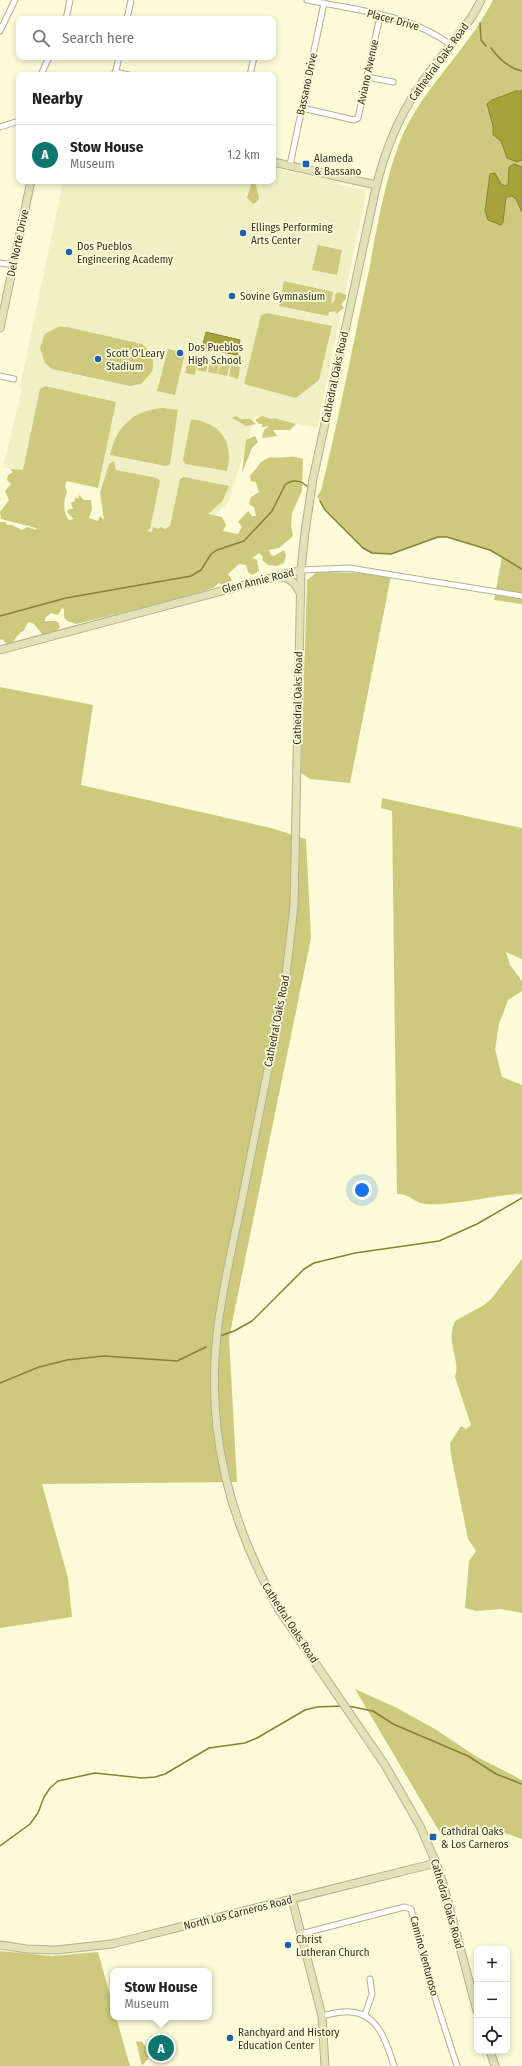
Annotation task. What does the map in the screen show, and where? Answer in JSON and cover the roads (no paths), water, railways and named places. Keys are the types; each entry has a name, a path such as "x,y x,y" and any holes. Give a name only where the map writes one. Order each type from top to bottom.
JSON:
{"main road":[{"name":"Cathedral Oaks Road","path":"474,2000 436,1863 413,1811 385,1765 279,1610 252,1559 232,1507 221,1457 214,1402 215,1364 219,1316 285,984 290,951 294,905 301,570 313,479 376,185 386,152 403,112 419,86 464,28 481,0"},
{"path":"276,163 376,185"},
{"name":"Del Norte Drive","path":"0,328 30,184"},
{"name":"Glen Annie Road","path":"0,650 301,570"},
{"path":"276,576 288,578 294,583 300,594"},
{"name":"North Los Carneros Road","path":"0,1945 16,1948 39,1949 83,1948 112,1944 436,1863"},
{"path":"292,1899 322,2016 325,2066"},
{"name":"North Los Carneros Road","path":"0,1940 39,1949"},
{"path":"491,2054 495,2066"}],"street":[{"path":"0,31 4,16 15,0"},
{"path":"67,16 70,0"},
{"path":"128,16 131,0"},
{"name":"Placer Drive","path":"307,0 419,26 451,45"},
{"name":"Bassano Drive","path":"290,165 324,4"},
{"name":"Aviano Avenue","path":"302,108 357,119 380,16"},
{"path":"42,72 48,60"},
{"path":"115,72 118,60"},
{"path":"251,72 253,60"},
{"path":"367,76 393,82"},
{"path":"0,127 16,122"},
{"path":"0,263 13,265"},
{"path":"0,376 14,379"},
{"name":"Glen Annie Road","path":"301,570 357,569 522,596"},
{"name":"Camino Venturoso","path":"301,1934 404,1907 411,1909 430,1982 457,2066"},
{"path":"365,2015 371,2001 372,1994 370,1979"},
{"path":"322,2016 350,2012 365,2015 375,2024 383,2036 394,2066"}],"waterway":[{"path":"480,23 481,40 486,46"},
{"path":"491,48 497,56 512,68 522,71"},
{"path":"0,616 66,598 191,576 201,570 211,554 217,550 244,541 272,511 285,485 296,481 308,487"},
{"path":"320,501 325,510 363,548 372,553 391,554 438,537 447,537 490,550 522,569"},
{"path":"220,1336 234,1331 252,1321 304,1269 314,1263 355,1253 439,1241 477,1224 522,1198"},
{"path":"0,1383 39,1367 67,1360 104,1356 177,1361 206,1347"},
{"path":"0,1846 30,1824 38,1813 44,1797 50,1788 58,1781 95,1773 142,1778 155,1777 165,1774 209,1748 245,1743 257,1738 305,1710 317,1707 342,1706"},
{"path":"348,1706 373,1711 393,1724 468,1756 496,1774 522,1784"}],"place":[{"name":"Alameda & Bassano","path":"306,164"},
{"name":"Ellings Performing Arts Center","path":"243,233"},
{"name":"Dos Pueblos Engineering Academy","path":"69,252"},
{"name":"Sovine Gymnasium","path":"232,296"},
{"name":"Dos Pueblos High School","path":"180,353"},
{"name":"Scott O'Leary Stadium","path":"98,359"},
{"name":"Cathdral Oaks & Los Carneros","path":"433,1837"},
{"name":"Christ Lutheran Church","path":"288,1945"},
{"name":"Ranchyard and History Education Center","path":"230,2038"},
{"name":"Stow House","path":"161,2048"}]}
